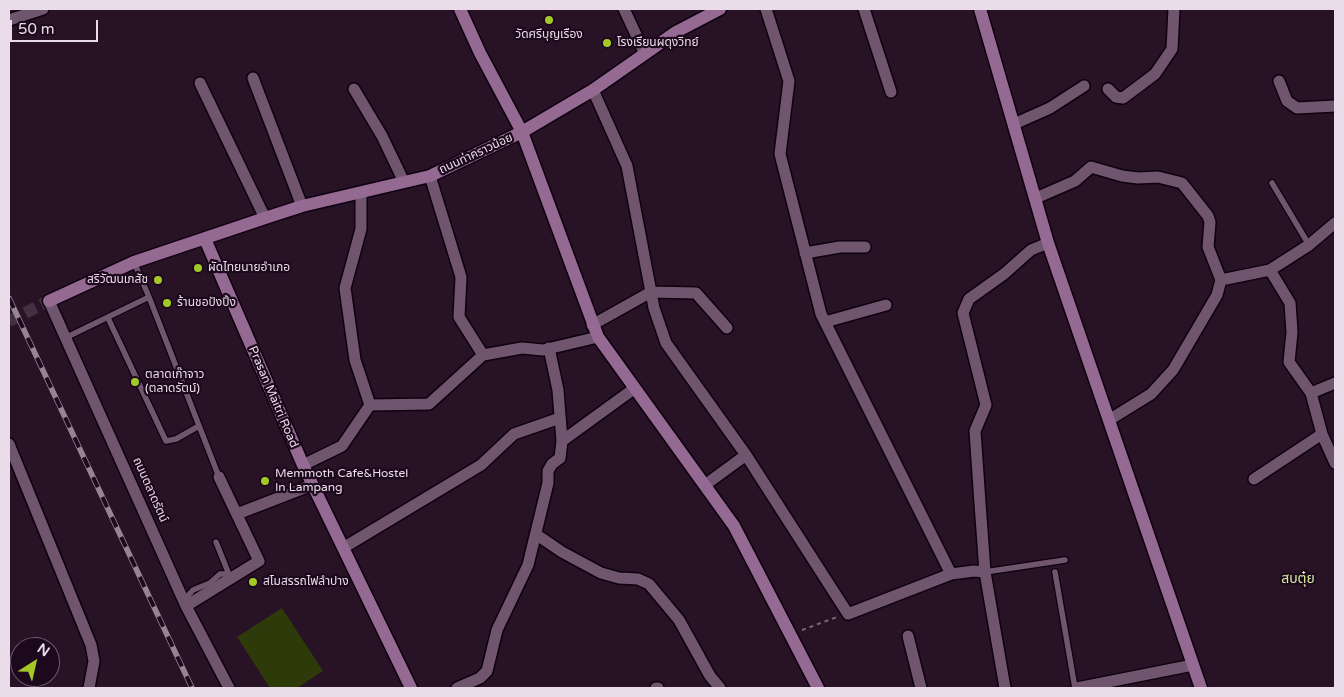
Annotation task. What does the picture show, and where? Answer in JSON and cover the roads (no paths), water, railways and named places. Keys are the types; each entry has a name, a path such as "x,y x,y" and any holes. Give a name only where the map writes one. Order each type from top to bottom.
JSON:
{"street":[{"path":"9,20 43,9"},
{"path":"460,9 480,53 522,132 598,337 734,526 818,688"},
{"path":"624,9 645,54"},
{"name":"ถนนท่าคราวน้อย","path":"49,301 134,262 265,218 302,206 430,176 522,132 593,90 676,32 720,9"},
{"path":"766,9 789,80 780,154 825,322 951,574"},
{"path":"864,9 892,92"},
{"path":"980,9 1048,243 1201,688"},
{"path":"1108,89 1116,97 1122,98 1155,74 1172,49 1174,9"},
{"path":"253,78 302,206"},
{"path":"1279,81 1287,101 1297,108 1335,106"},
{"path":"200,82 265,218"},
{"path":"1014,124 1050,108 1084,86"},
{"path":"354,89 378,129 404,182"},
{"path":"593,90 627,166 654,308 666,343 746,455 848,614 951,574 974,571 985,572"},
{"path":"1036,198 1075,182 1092,167 1122,176 1138,178 1158,177 1182,183 1208,216 1210,222 1208,247 1221,280 1217,295 1172,370 1151,394 1109,420"},
{"path":"430,176 461,278 459,317 483,355"},
{"path":"361,193 362,229 345,288 355,360 370,404"},
{"path":"1221,280 1270,270 1309,245 1335,222"},
{"name":"Prasan Maitri Road","path":"205,239 312,485 411,688"},
{"path":"1005,688 985,572 975,431 986,405 963,314 969,299 1004,274 1031,250 1048,243"},
{"path":"805,252 840,247 865,247"},
{"path":"1270,270 1290,303 1292,332 1289,362 1311,393 1322,434 1335,463"},
{"path":"592,325 651,292 696,293 727,328"},
{"name":"ถนนตลาดรัตน์","path":"49,301 185,603 229,688"},
{"path":"825,322 886,305"},
{"path":"370,404 429,404 483,355 522,348 549,348 598,337"},
{"path":"457,688 480,678 487,671 497,630 520,586 537,535 548,483 548,471 552,464 560,458 562,441 558,390 549,348"},
{"path":"1311,393 1335,383"},
{"path":"562,441 635,388"},
{"path":"303,465 342,446 370,404"},
{"path":"343,548 481,465 514,434 560,418"},
{"path":"1254,479 1322,434"},
{"path":"9,444 91,645 94,661 89,688"},
{"path":"705,486 746,455"},
{"path":"185,603 259,561 219,477"},
{"path":"237,514 312,485"},
{"path":"537,535 562,552 601,573 619,578 638,579 650,584 679,620 710,676 720,688"},
{"path":"908,636 921,688"},
{"path":"1076,688 1194,665"}],"lane":[{"path":"1272,183 1309,245"},
{"path":"134,262 150,297 219,477"},
{"path":"65,338 150,297"},
{"path":"108,318 166,441 199,426"},
{"path":"185,603 193,590 210,583 220,574 228,572 216,542"},
{"path":"985,572 1065,560"},
{"path":"1055,572 1076,688"}],"tunnel":[{"path":"9,321 49,301"}],"railway":[{"path":"9,298 192,688"}],"place":[{"name":"วัดศรีบุญเรือง","path":"549,20"},
{"name":"โรงเรียนผดุงวิทย์","path":"607,43"},
{"name":"ผัดไทยนายอำเภอ","path":"198,268"},
{"name":"สริวัฒนเภสัช","path":"158,280"},
{"name":"ร้านชอปังปิ้ง","path":"167,303"},
{"name":"ตลาดเก๊าจาว (ตลาดรัตน์)","path":"135,382"},
{"name":"Memmoth Cafe&Hostel In Lampang","path":"265,481"},
{"name":"สโมสรรถไฟลำปาง","path":"253,582"}],"district":[{"name":"สบตุ๋ย","path":"1298,579"}]}
